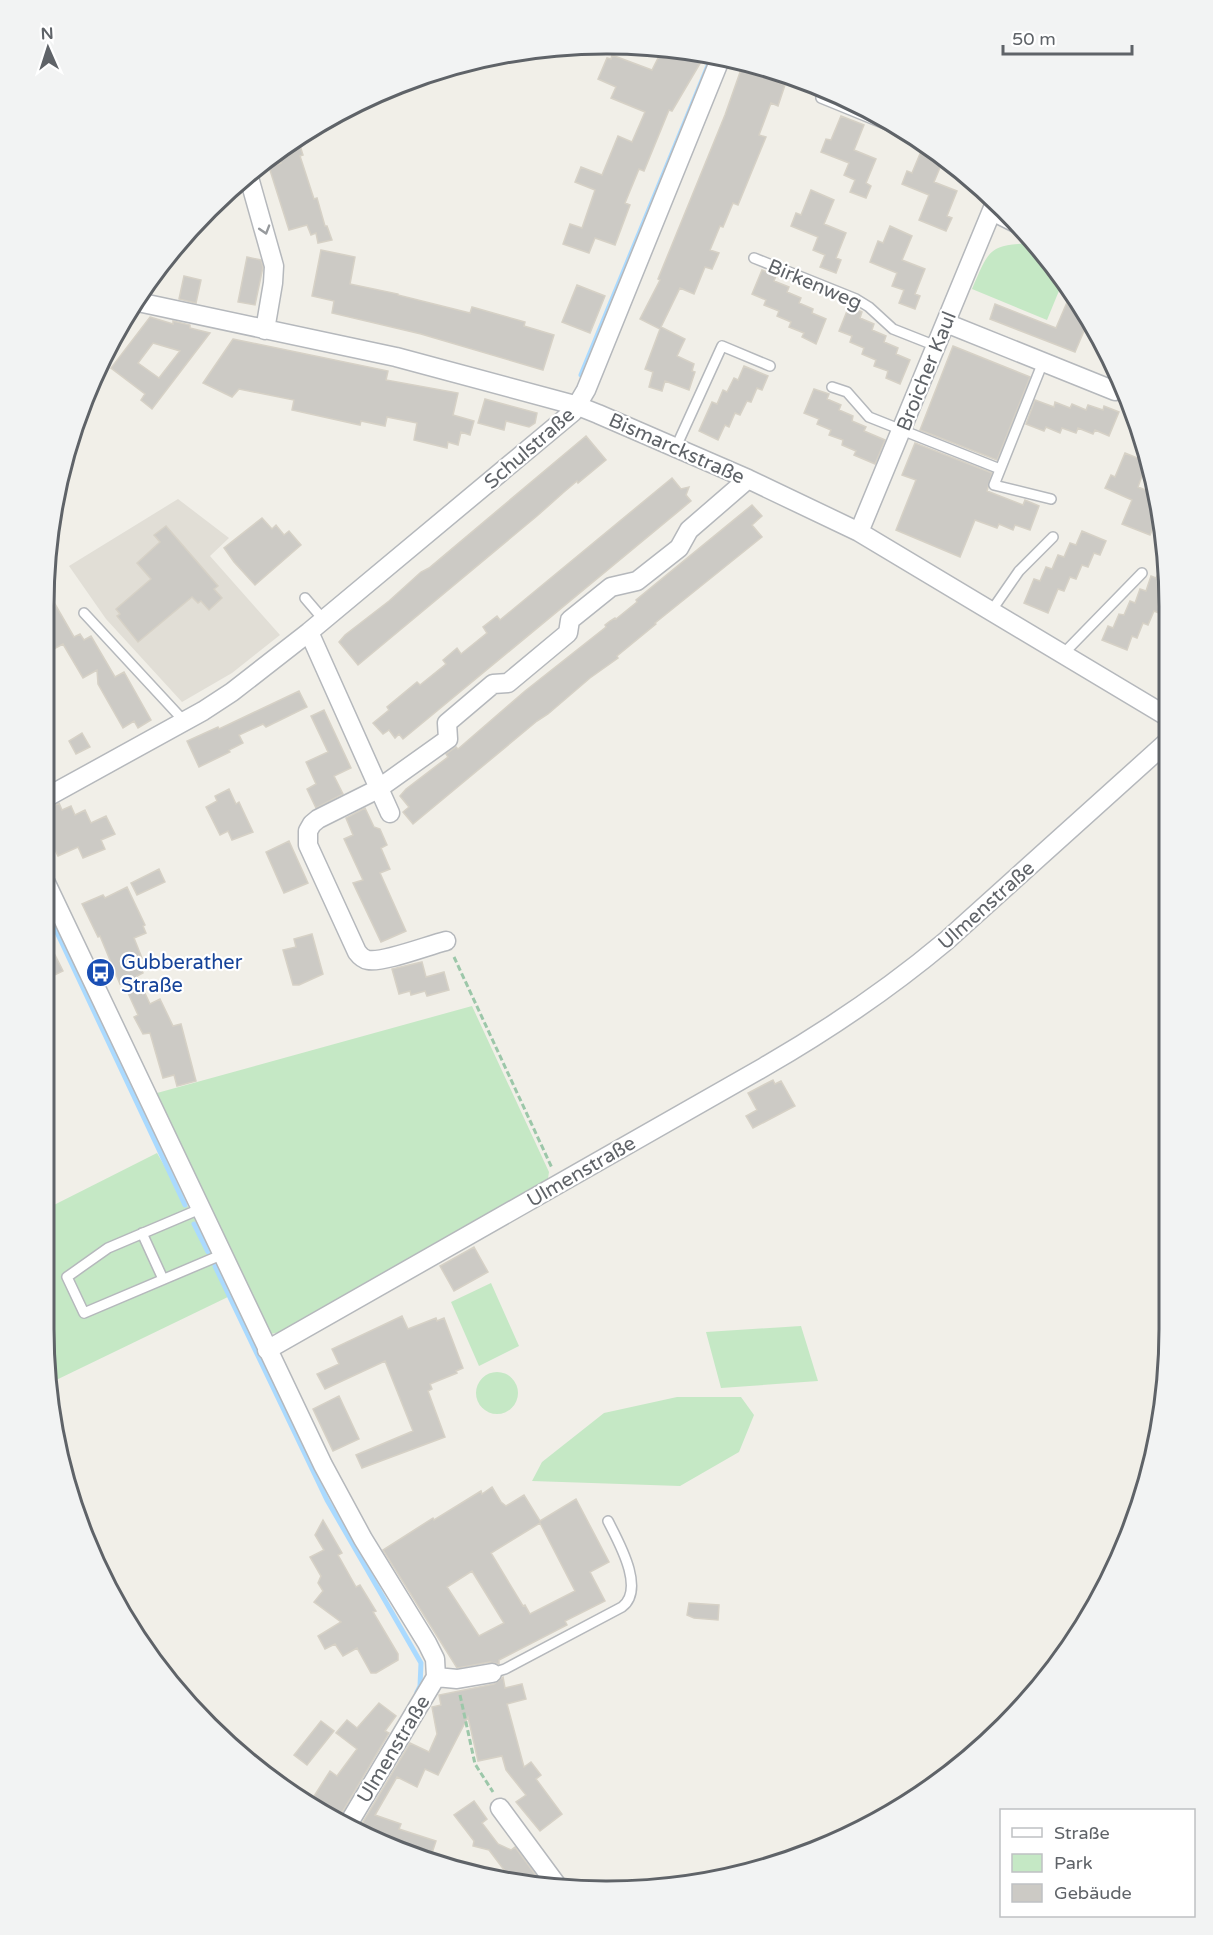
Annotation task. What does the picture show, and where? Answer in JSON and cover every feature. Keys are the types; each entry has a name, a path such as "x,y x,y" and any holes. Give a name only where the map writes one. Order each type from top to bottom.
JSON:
{"street":[{"name":"Schulstraße","path":"54,793 232,692 309,632 561,423 578,406 717,66"},
{"path":"251,184 274,266 265,330"},
{"name":"Broicher Kaul","path":"859,532 992,211"},
{"name":"Bismarckstraße","path":"145,303 396,357 578,406 748,479 859,532 1159,711"},
{"path":"946,323 1115,391"},
{"path":"446,941 380,959 368,960 362,957 357,952 316,864 307,840 312,824 323,816 378,789 448,739 447,723 493,684 508,683 568,633 570,620 611,587 637,581 679,548 689,530 748,479"},
{"path":"309,632 390,813"},
{"name":"Ulmenstraße","path":"352,1818 436,1677 435,1659 344,1505 267,1350 792,1051 916,966 954,935 1159,749"},
{"path":"54,900 267,1350"},
{"name":"Ulmenstraße","path":"436,1677 458,1679 492,1673"},
{"path":"500,1808 552,1878"}],"lane":[{"path":"821,98 834,104"},
{"name":"Birkenweg","path":"754,258 856,299 870,307 896,331 936,346"},
{"path":"676,447 722,346 770,366"},
{"path":"1043,362 994,485 1051,499"},
{"path":"832,387 847,392 869,417 1000,469"},
{"path":"992,610 1019,571 1053,537"},
{"path":"1064,653 1142,573"},
{"path":"305,598 323,619"},
{"path":"84,613 184,721"},
{"path":"200,1209 108,1248 67,1277 84,1313 221,1255"},
{"path":"142,1233 163,1279"},
{"path":"492,1673 505,1669 622,1607 628,1601 631,1593 628,1563 608,1521"}],"path":[{"path":"446,941 559,1184"},
{"path":"436,1677 459,1690 475,1764 493,1792 500,1808"}],"shaded area":[{"path":"178,499 229,538 210,556 280,635 232,673 182,702 106,619 69,566"}],"green space":[{"path":"1024,244 1059,290 1047,320 972,289 988,257 993,251 1008,245"},
{"path":"472,1006 549,1172 547,1185 290,1330 271,1334 263,1323 157,1093"},
{"path":"157,1153 191,1212 232,1295 57,1380 54,1328 54,1205"},
{"path":"491,1283 519,1346 479,1366 451,1302"},
{"path":"801,1326 818,1381 721,1388 706,1332"},
{"path":"497,1372 512,1378 518,1393 512,1408 497,1414 482,1408 476,1393 482,1378"},
{"path":"677,1397 741,1397 754,1415 739,1452 680,1486 532,1481 542,1462 604,1413"}],"building":[{"path":"612,55 652,70 659,57 700,63 672,111 669,110 644,171 639,169 625,203 630,205 615,245 595,238 589,253 563,244 570,224 582,228 595,190 575,182 581,167 602,175 618,136 632,142 645,112 611,98 616,87 598,79 607,58 611,59"},
{"path":"740,71 785,85 778,106 771,103 759,135 766,137 738,205 733,203 710,250 719,253 712,269 705,267 694,294 680,288 661,327 685,339 677,356 694,364 692,371 695,372 689,390 665,381 662,391 649,387 653,372 645,369 660,329 640,319 660,280 658,279 725,115"},
{"path":"841,116 864,125 854,150 876,159 866,183 871,186 866,198 850,192 855,180 844,175 849,163 821,152 826,139 831,140"},
{"path":"300,147 303,155 300,156 314,199 317,198 325,226 332,240 318,243 316,233 311,235 307,225 289,230 269,168 281,163 280,161"},
{"path":"921,152 941,166 934,182 957,191 947,216 952,218 946,231 919,220 929,195 902,184 907,171 912,173"},
{"path":"811,190 834,200 824,224 846,233 836,258 841,260 836,273 820,267 825,255 813,250 818,237 791,226 796,213 801,215"},
{"path":"890,226 912,236 902,260 925,269 915,294 920,296 915,309 899,303 904,290 892,286 897,273 870,262 878,241 883,243"},
{"path":"321,250 355,257 350,284 470,313 472,307 525,322 524,326 554,335 543,370 421,334 332,313 334,301 312,296"},
{"path":"247,257 261,260 263,267 255,305 238,302"},
{"path":"762,270 776,276 774,281 789,287 787,292 801,298 799,303 813,309 812,313 826,319 816,344 802,337 804,333 789,327 791,322 777,316 779,311 764,305 766,300 752,294"},
{"path":"184,276 201,280 196,303 179,299"},
{"path":"577,285 605,296 590,333 562,322"},
{"path":"1067,302 1085,329 1075,352 990,319 995,304 1056,328"},
{"path":"849,306 862,312 860,318 874,324 872,330 886,336 884,342 898,348 896,354 910,360 900,384 886,378 888,371 874,366 876,360 862,354 864,348 850,342 852,336 839,331"},
{"path":"150,317 173,324 173,321 190,325 190,328 210,333 152,409 141,400 145,394 111,368","holes":["153,343 180,351 159,378 138,363"]},
{"path":"233,339 388,371 386,380 458,393 453,415 474,421 470,435 461,432 458,445 448,442 447,448 414,440 417,423 387,417 385,426 361,421 360,425 292,410 294,400 239,389 232,397 203,383"},
{"path":"953,346 1030,377 997,460 920,430"},
{"path":"744,366 768,376 762,390 757,388 751,402 747,401 740,415 735,413 729,427 725,425 718,440 699,431 712,402 717,404 723,390 727,392 734,378 738,380"},
{"path":"814,389 829,394 827,399 841,405 839,410 853,416 852,421 866,427 864,431 885,440 875,464 854,455 856,451 842,445 843,440 829,435 831,430 817,424 819,419 804,413"},
{"path":"485,399 537,413 535,423 529,427 506,421 504,430 478,423"},
{"path":"1035,400 1054,407 1055,402 1070,408 1072,404 1086,410 1088,405 1103,410 1104,406 1119,412 1109,436 1095,430 1093,434 1078,428 1076,433 1062,428 1060,433 1046,427 1044,431 1026,424"},
{"path":"586,436 606,460 578,483 577,481 358,665 339,642 345,635 389,601 421,572 429,568"},
{"path":"915,443 992,473 987,491 1023,505 1025,500 1039,506 1030,530 1015,525 1013,530 999,524 997,528 975,520 960,557 896,530 916,480 902,475"},
{"path":"1125,453 1138,458 1142,475 1138,487 1146,490 1153,528 1150,535 1122,524 1132,500 1105,488 1111,475 1115,477"},
{"path":"672,478 681,489 689,487 686,495 691,501 403,739 399,734 395,738 389,730 383,734 373,723 389,710 387,707 417,682 420,685 446,664 443,660 457,648 461,654 487,633 483,627 497,616 500,620"},
{"path":"752,505 762,516 752,525 762,537 655,623 617,656 618,658 590,678 413,824 403,812 409,807 400,796 406,789 448,757 446,754 456,747 458,749 525,691 606,627 605,625 610,621 616,619 637,602 636,600"},
{"path":"262,518 272,529 276,525 284,535 289,531 301,545 255,585 224,548"},
{"path":"166,526 218,586 214,589 222,598 209,610 201,601 198,603 192,597 138,642 117,616 120,614 116,609 151,579 137,563 160,542 154,535"},
{"path":"1082,531 1106,541 1100,555 1094,553 1088,567 1082,565 1076,579 1070,577 1064,591 1058,589 1048,613 1024,603 1034,579 1040,581 1046,567 1052,569 1058,555 1064,557 1070,543 1076,545"},
{"path":"1158,573 1159,613 1154,611 1148,625 1143,623 1137,638 1132,636 1127,650 1102,640 1108,626 1113,628 1119,614 1124,615 1130,601 1135,603 1140,589 1146,591 1151,576 1156,578"},
{"path":"54,603 74,637 80,634 84,640 91,636 115,677 124,672 151,720 138,728 134,721 123,728 98,684 97,670 83,678 63,644 54,649"},
{"path":"299,691 307,707 266,727 263,724 239,735 243,743 199,767 187,741 218,727 219,729"},
{"path":"324,710 351,768 334,776 343,794 316,808 307,789 316,784 306,762 328,752 311,716"},
{"path":"82,733 90,747 76,754 69,741"},
{"path":"229,789 236,804 239,802 253,832 232,840 228,831 220,835 206,807 217,801 215,796"},
{"path":"59,803 62,810 71,806 75,815 85,810 91,823 106,816 115,834 101,840 105,849 83,858 78,847 58,856 54,848 54,806"},
{"path":"365,808 374,827 380,829 387,845 381,848 390,869 380,873 406,931 381,942 353,883 363,880 344,839 353,835 346,818"},
{"path":"289,841 308,883 284,893 266,852"},
{"path":"159,869 165,882 137,895 131,883"},
{"path":"127,887 145,925 143,926 146,933 134,938 142,958 137,960 143,973 137,976 150,1004 160,999 173,1026 181,1024 196,1081 177,1086 174,1075 163,1078 150,1033 143,1034 134,1017 138,1015 123,982 120,984 100,936 98,937 82,904 103,895 105,898"},
{"path":"312,934 323,974 299,985 293,985 283,950 296,947 294,939"},
{"path":"54,953 63,971 54,975"},
{"path":"422,962 426,977 444,972 449,990 427,996 425,991 411,995 410,991 399,994 392,969"},
{"path":"773,1080 775,1084 781,1081 795,1106 753,1128 746,1116 757,1110 748,1093"},
{"path":"474,1247 488,1272 454,1291 440,1266"},
{"path":"402,1316 408,1329 436,1318 437,1321 444,1318 463,1368 456,1371 457,1373 430,1384 432,1389 428,1391 445,1437 362,1468 356,1455 413,1431 385,1361 325,1389 317,1374 339,1364 332,1349"},
{"path":"339,1396 359,1439 333,1451 313,1409"},
{"path":"492,1487 506,1506 524,1495 540,1521 576,1499 609,1562 590,1572 605,1601 565,1621 567,1625 499,1660 499,1664 490,1662 457,1668 383,1550 433,1518 434,1520 481,1491 482,1494","holes":["540,1523 575,1591 530,1614 491,1553","472,1571 504,1623 479,1636 447,1587"]},
{"path":"323,1520 342,1553 338,1555 356,1587 360,1585 376,1611 373,1612 398,1654 398,1660 376,1673 371,1673 357,1648 343,1656 335,1644 325,1649 318,1636 341,1622 314,1602 323,1591 318,1583 321,1576 310,1557 324,1550 315,1535"},
{"path":"689,1603 719,1605 718,1620 694,1618 687,1615"},
{"path":"503,1677 505,1688 522,1684 526,1699 507,1704 524,1767 531,1762 541,1775 536,1779 562,1814 540,1831 516,1802 526,1795 506,1770 502,1756 478,1761 468,1717 438,1775 425,1769 417,1787 397,1777 375,1815 401,1824 399,1829 436,1841 432,1853 362,1824 410,1743 429,1752 437,1734 432,1707 441,1705 439,1695 494,1684"},
{"path":"379,1703 396,1716 385,1731 389,1733 342,1813 314,1797 330,1771 337,1776 357,1749 336,1733 347,1720 357,1728"},
{"path":"321,1721 334,1731 307,1765 294,1755"},
{"path":"474,1801 487,1819 482,1823 498,1844 511,1850 515,1847 537,1876 505,1871 489,1850 473,1846 474,1841 454,1815"}],"waterway":[{"path":"581,375 709,64"},
{"path":"54,926 185,1205"},
{"path":"194,1224 208,1252"},
{"path":"215,1266 327,1500 421,1663 420,1686 417,1692"}],"place":[{"name":"Gubberather Straße","path":"100,973"}]}
